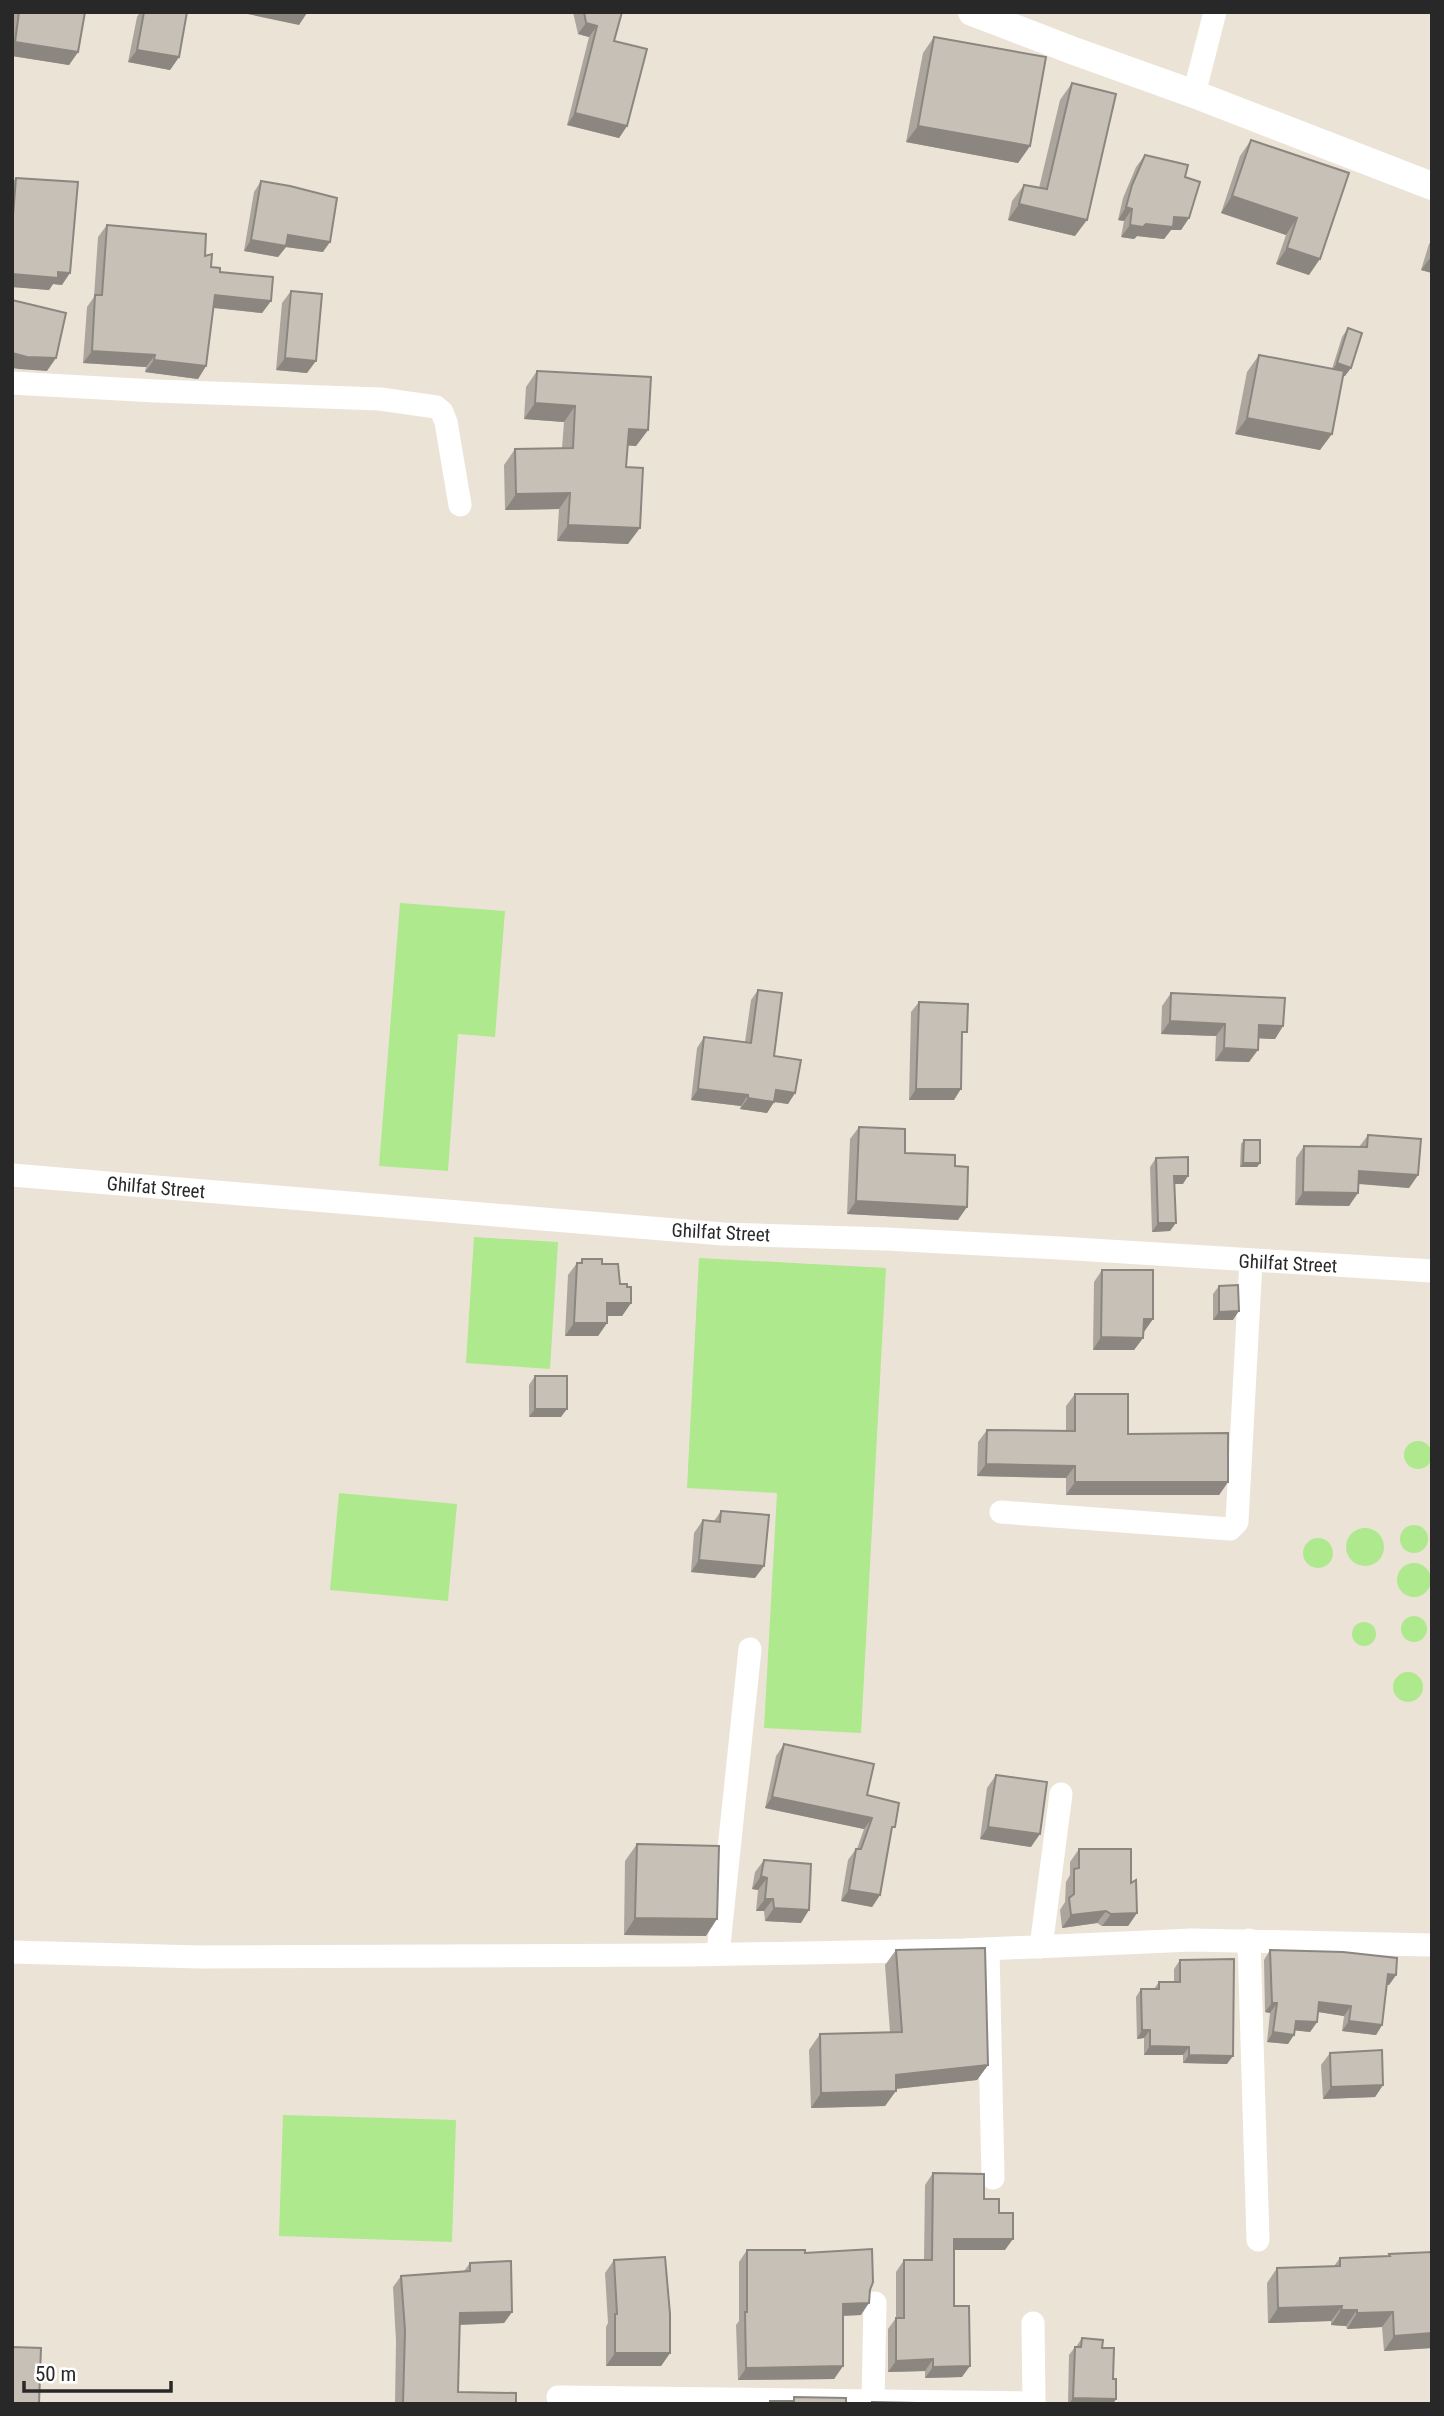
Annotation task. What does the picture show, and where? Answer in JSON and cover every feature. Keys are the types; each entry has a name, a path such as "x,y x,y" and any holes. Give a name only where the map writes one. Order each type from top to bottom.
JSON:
{"street":[{"path":"972,12 1432,186"},
{"path":"1194,94 1215,12"},
{"path":"12,383 380,399 436,407 442,412 446,422 460,505"},
{"name":"Ghilfat Street","path":"12,1175 723,1234 886,1239 1432,1271"},
{"path":"1001,1512 1230,1529 1237,1522 1251,1261"},
{"path":"718,1954 750,1648"},
{"path":"1041,1947 1061,1794"},
{"path":"12,1952 200,1957 718,1954 988,1949 1192,1940 1432,1945"},
{"path":"1249,1940 1258,2240"},
{"path":"988,1949 993,2178"},
{"path":"873,2401 875,2303"},
{"path":"558,2397 1034,2403 1033,2323"}],"green space":[{"path":"400,903 505,911 495,1037 458,1034 448,1171 379,1166"},
{"path":"474,1237 558,1242 550,1369 466,1363"},
{"path":"699,1258 886,1268 861,1733 764,1728 777,1493 687,1488"},
{"path":"1418,1441 1428,1445 1432,1455 1428,1465 1418,1469 1408,1465 1404,1455 1408,1445"},
{"path":"339,1493 457,1504 448,1601 330,1590"},
{"path":"1414,1525 1424,1529 1428,1539 1424,1549 1414,1553 1404,1549 1400,1539 1404,1529"},
{"path":"1365,1528 1378,1534 1384,1547 1378,1560 1365,1566 1352,1560 1346,1547 1352,1534"},
{"path":"1318,1538 1324,1539 1332,1547 1332,1559 1324,1567 1318,1568 1312,1567 1304,1559 1303,1553 1304,1547 1312,1539"},
{"path":"1414,1563 1426,1568 1431,1580 1426,1592 1414,1597 1402,1592 1397,1580 1402,1568"},
{"path":"1414,1616 1423,1620 1427,1629 1423,1638 1414,1642 1405,1638 1401,1629 1405,1620"},
{"path":"1359,1622 1369,1622 1376,1629 1376,1639 1369,1646 1359,1646 1352,1639 1352,1629"},
{"path":"1408,1672 1414,1673 1422,1681 1422,1693 1414,1701 1408,1702 1402,1701 1394,1693 1393,1687 1394,1681 1402,1673"},
{"path":"283,2115 456,2120 452,2242 279,2236"}],"building":[{"path":"19,12 85,12 78,52 15,42"},
{"path":"144,12 187,12 179,57 137,50"},
{"path":"584,12 622,12 614,41 647,49 627,126 575,113 597,26 586,23"},
{"path":"934,37 1046,57 1030,146 918,126"},
{"path":"1072,83 1116,94 1087,220 1019,204 1024,185 1047,189"},
{"path":"1251,140 1349,173 1320,259 1287,248 1297,218 1232,196"},
{"path":"1145,155 1188,165 1185,177 1200,182 1189,218 1174,217 1173,227 1130,225 1132,209 1126,207"},
{"path":"16,178 78,182 70,273 58,272 58,278 12,274"},
{"path":"261,181 337,198 330,242 288,235 286,246 251,240"},
{"path":"107,225 206,234 205,256 212,254 211,267 220,268 220,272 273,277 271,301 215,295 206,366 154,360 155,355 92,351 95,295 102,295"},
{"path":"291,291 322,294 316,361 285,358"},
{"path":"12,300 66,313 56,358 27,357 12,353"},
{"path":"1348,328 1362,333 1351,368 1337,363"},
{"path":"1259,355 1344,371 1332,434 1247,418"},
{"path":"537,371 651,377 648,430 629,429 626,467 643,468 640,528 568,525 570,493 516,494 515,449 573,448 575,406 535,403"},
{"path":"758,990 782,993 774,1056 801,1060 795,1093 776,1090 774,1102 748,1098 748,1095 698,1089 704,1037 751,1043"},
{"path":"1171,993 1285,998 1283,1026 1259,1025 1258,1050 1224,1048 1225,1024 1170,1021"},
{"path":"919,1002 968,1004 967,1032 962,1032 961,1089 916,1089"},
{"path":"859,1127 905,1129 905,1153 955,1155 955,1166 968,1167 967,1207 856,1201"},
{"path":"1368,1135 1421,1139 1418,1175 1359,1171 1358,1193 1303,1192 1304,1146 1367,1147"},
{"path":"1244,1140 1260,1140 1260,1163 1243,1163"},
{"path":"1188,1157 1188,1176 1174,1176 1176,1223 1158,1223 1156,1158"},
{"path":"582,1259 602,1259 602,1264 618,1264 620,1284 631,1287 631,1303 607,1303 607,1323 574,1323 577,1263 582,1263"},
{"path":"1102,1270 1153,1270 1153,1319 1144,1319 1143,1338 1101,1337"},
{"path":"1238,1285 1239,1311 1219,1312 1219,1286"},
{"path":"535,1376 567,1376 567,1409 535,1409"},
{"path":"1075,1394 1128,1394 1128,1434 1228,1433 1228,1482 1075,1482 1075,1466 986,1464 987,1430 1075,1431"},
{"path":"721,1511 769,1515 764,1566 699,1560 703,1520 720,1522"},
{"path":"784,1744 874,1764 867,1795 899,1803 880,1895 849,1890 856,1849 861,1849 872,1818 772,1797"},
{"path":"996,1775 1047,1782 1040,1834 988,1827"},
{"path":"637,1844 719,1846 717,1919 635,1918"},
{"path":"1079,1849 1131,1849 1131,1883 1136,1880 1137,1913 1111,1914 1106,1911 1071,1915 1069,1898 1074,1894 1074,1869 1079,1868"},
{"path":"764,1860 811,1864 809,1910 774,1908 773,1899 765,1899 767,1878 761,1876"},
{"path":"985,1948 988,2065 896,2075 896,2091 821,2093 820,2034 902,2032 896,1950"},
{"path":"1270,1950 1343,1952 1397,1958 1396,1975 1388,1974 1382,2025 1349,2021 1351,2006 1319,2002 1317,2022 1296,2021 1294,2035 1273,2032 1277,2003 1272,2003"},
{"path":"1234,1959 1233,2056 1189,2055 1189,2047 1150,2046 1150,2030 1142,2030 1141,1989 1159,1989 1159,1982 1180,1982 1180,1960"},
{"path":"1382,2050 1383,2085 1331,2087 1330,2053"},
{"path":"933,2173 984,2174 984,2199 999,2199 999,2213 1013,2213 1013,2239 954,2239 954,2306 969,2306 970,2366 933,2367 933,2359 896,2361 896,2318 904,2318 904,2260 932,2260"},
{"path":"872,2249 873,2282 869,2303 843,2304 843,2366 746,2368 747,2250 805,2250 805,2253"},
{"path":"1432,2252 1432,2333 1394,2336 1393,2312 1357,2313 1357,2310 1341,2310 1342,2306 1278,2308 1277,2268 1340,2266 1340,2258"},
{"path":"665,2257 670,2353 615,2353 617,2314 614,2260"},
{"path":"511,2261 512,2312 460,2313 458,2392 516,2393 516,2404 403,2404 405,2330 401,2276 470,2271 470,2263"},
{"path":"1082,2338 1103,2340 1102,2348 1114,2348 1113,2379 1116,2379 1116,2399 1073,2398 1075,2347 1081,2347"},
{"path":"12,2347 41,2348 39,2404 12,2404"},
{"path":"794,2397 846,2398 846,2404 770,2404 770,2401 794,2401"},
{"path":"917,2403 918,2404 872,2404"}]}
